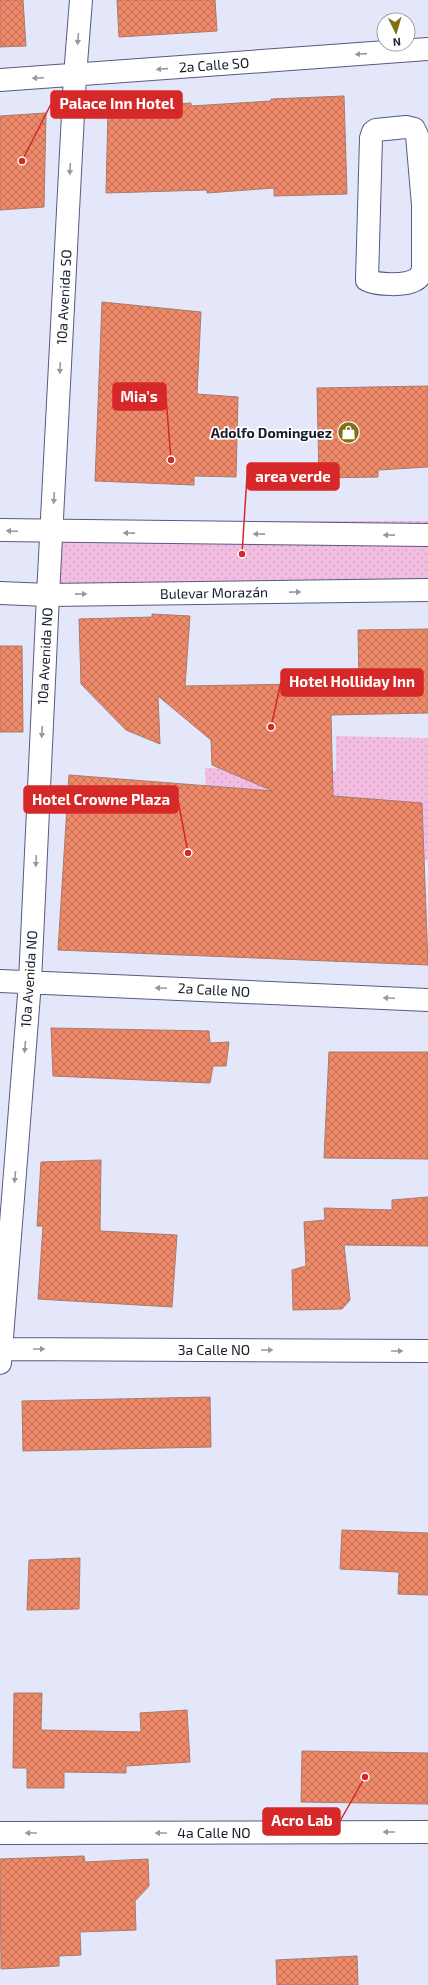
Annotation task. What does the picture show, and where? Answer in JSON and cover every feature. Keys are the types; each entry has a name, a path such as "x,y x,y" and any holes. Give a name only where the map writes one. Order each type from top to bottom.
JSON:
{"street":[{"name":"10a Avenida SO","path":"48,595 75,76 81,0"},
{"name":"2a Calle SO","path":"0,80 75,76 428,50"},
{"path":"406,127 414,129 417,135 425,205 423,270 420,277 414,281 381,284 367,280 371,138 373,132 376,130 406,127"},
{"path":"0,530 52,532 428,535"},
{"name":"Bulevar Morazán","path":"0,593 48,595 428,590"},
{"name":"10a Avenida NO","path":"0,1353 30,982 48,595"},
{"name":"2a Calle NO","path":"0,981 428,1000"},
{"name":"3a Calle NO","path":"0,1353 428,1351"},
{"name":"4a Calle NO","path":"0,1833 428,1832"}],"shaded area":[{"path":"173,521 428,521 428,582 54,584 58,526"},
{"path":"336,736 428,738 428,860 287,857 207,802 205,768 336,771"}],"building":[{"path":"0,0 23,0 26,46 0,47"},
{"path":"117,0 215,0 217,31 119,37"},
{"path":"344,96 347,194 274,196 274,188 207,193 207,190 106,193 108,109 191,103 191,106 271,101 271,99"},
{"path":"46,113 44,207 0,210 0,116"},
{"path":"102,302 201,312 197,394 238,397 236,477 194,476 194,485 95,481"},
{"path":"428,386 428,467 378,470 378,477 319,478 317,388"},
{"path":"152,614 190,616 185,686 359,683 358,630 428,629 428,713 331,715 333,796 422,803 428,965 58,950 69,775 273,791 212,765 211,740 158,696 160,744 126,730 81,684 79,619 152,617"},
{"path":"0,646 22,646 23,732 0,732"},
{"path":"51,1028 209,1031 210,1043 229,1042 226,1066 213,1066 210,1083 53,1076"},
{"path":"329,1052 428,1052 428,1159 324,1158"},
{"path":"101,1160 100,1231 177,1235 172,1307 38,1299 43,1226 37,1226 41,1162"},
{"path":"428,1197 428,1246 344,1245 350,1300 342,1309 293,1310 292,1270 306,1266 304,1222 325,1220 324,1208 392,1210 392,1200"},
{"path":"210,1397 211,1447 23,1451 22,1401"},
{"path":"342,1530 428,1533 428,1595 398,1594 399,1572 340,1569"},
{"path":"80,1558 79,1609 27,1610 29,1560"},
{"path":"14,1693 42,1693 41,1730 141,1732 140,1713 187,1710 190,1762 126,1766 126,1773 64,1772 64,1788 27,1788 27,1768 13,1768"},
{"path":"302,1751 428,1753 428,1804 301,1802"},
{"path":"84,1856 85,1862 148,1859 149,1886 135,1901 136,1930 80,1932 81,1955 59,1956 59,1966 1,1969 0,1859"},
{"path":"357,1956 358,1985 277,1985 276,1960"}],"place":[{"name":"Palace Inn Hotel","path":"22,161"},
{"name":"Adolfo Dominguez","path":"348,433"},
{"name":"Mia's","path":"171,460"},
{"name":"area verde","path":"242,554"},
{"name":"Hotel Holliday Inn","path":"271,727"},
{"name":"Hotel Crowne Plaza","path":"188,853"},
{"name":"Acro Lab","path":"365,1777"}]}
